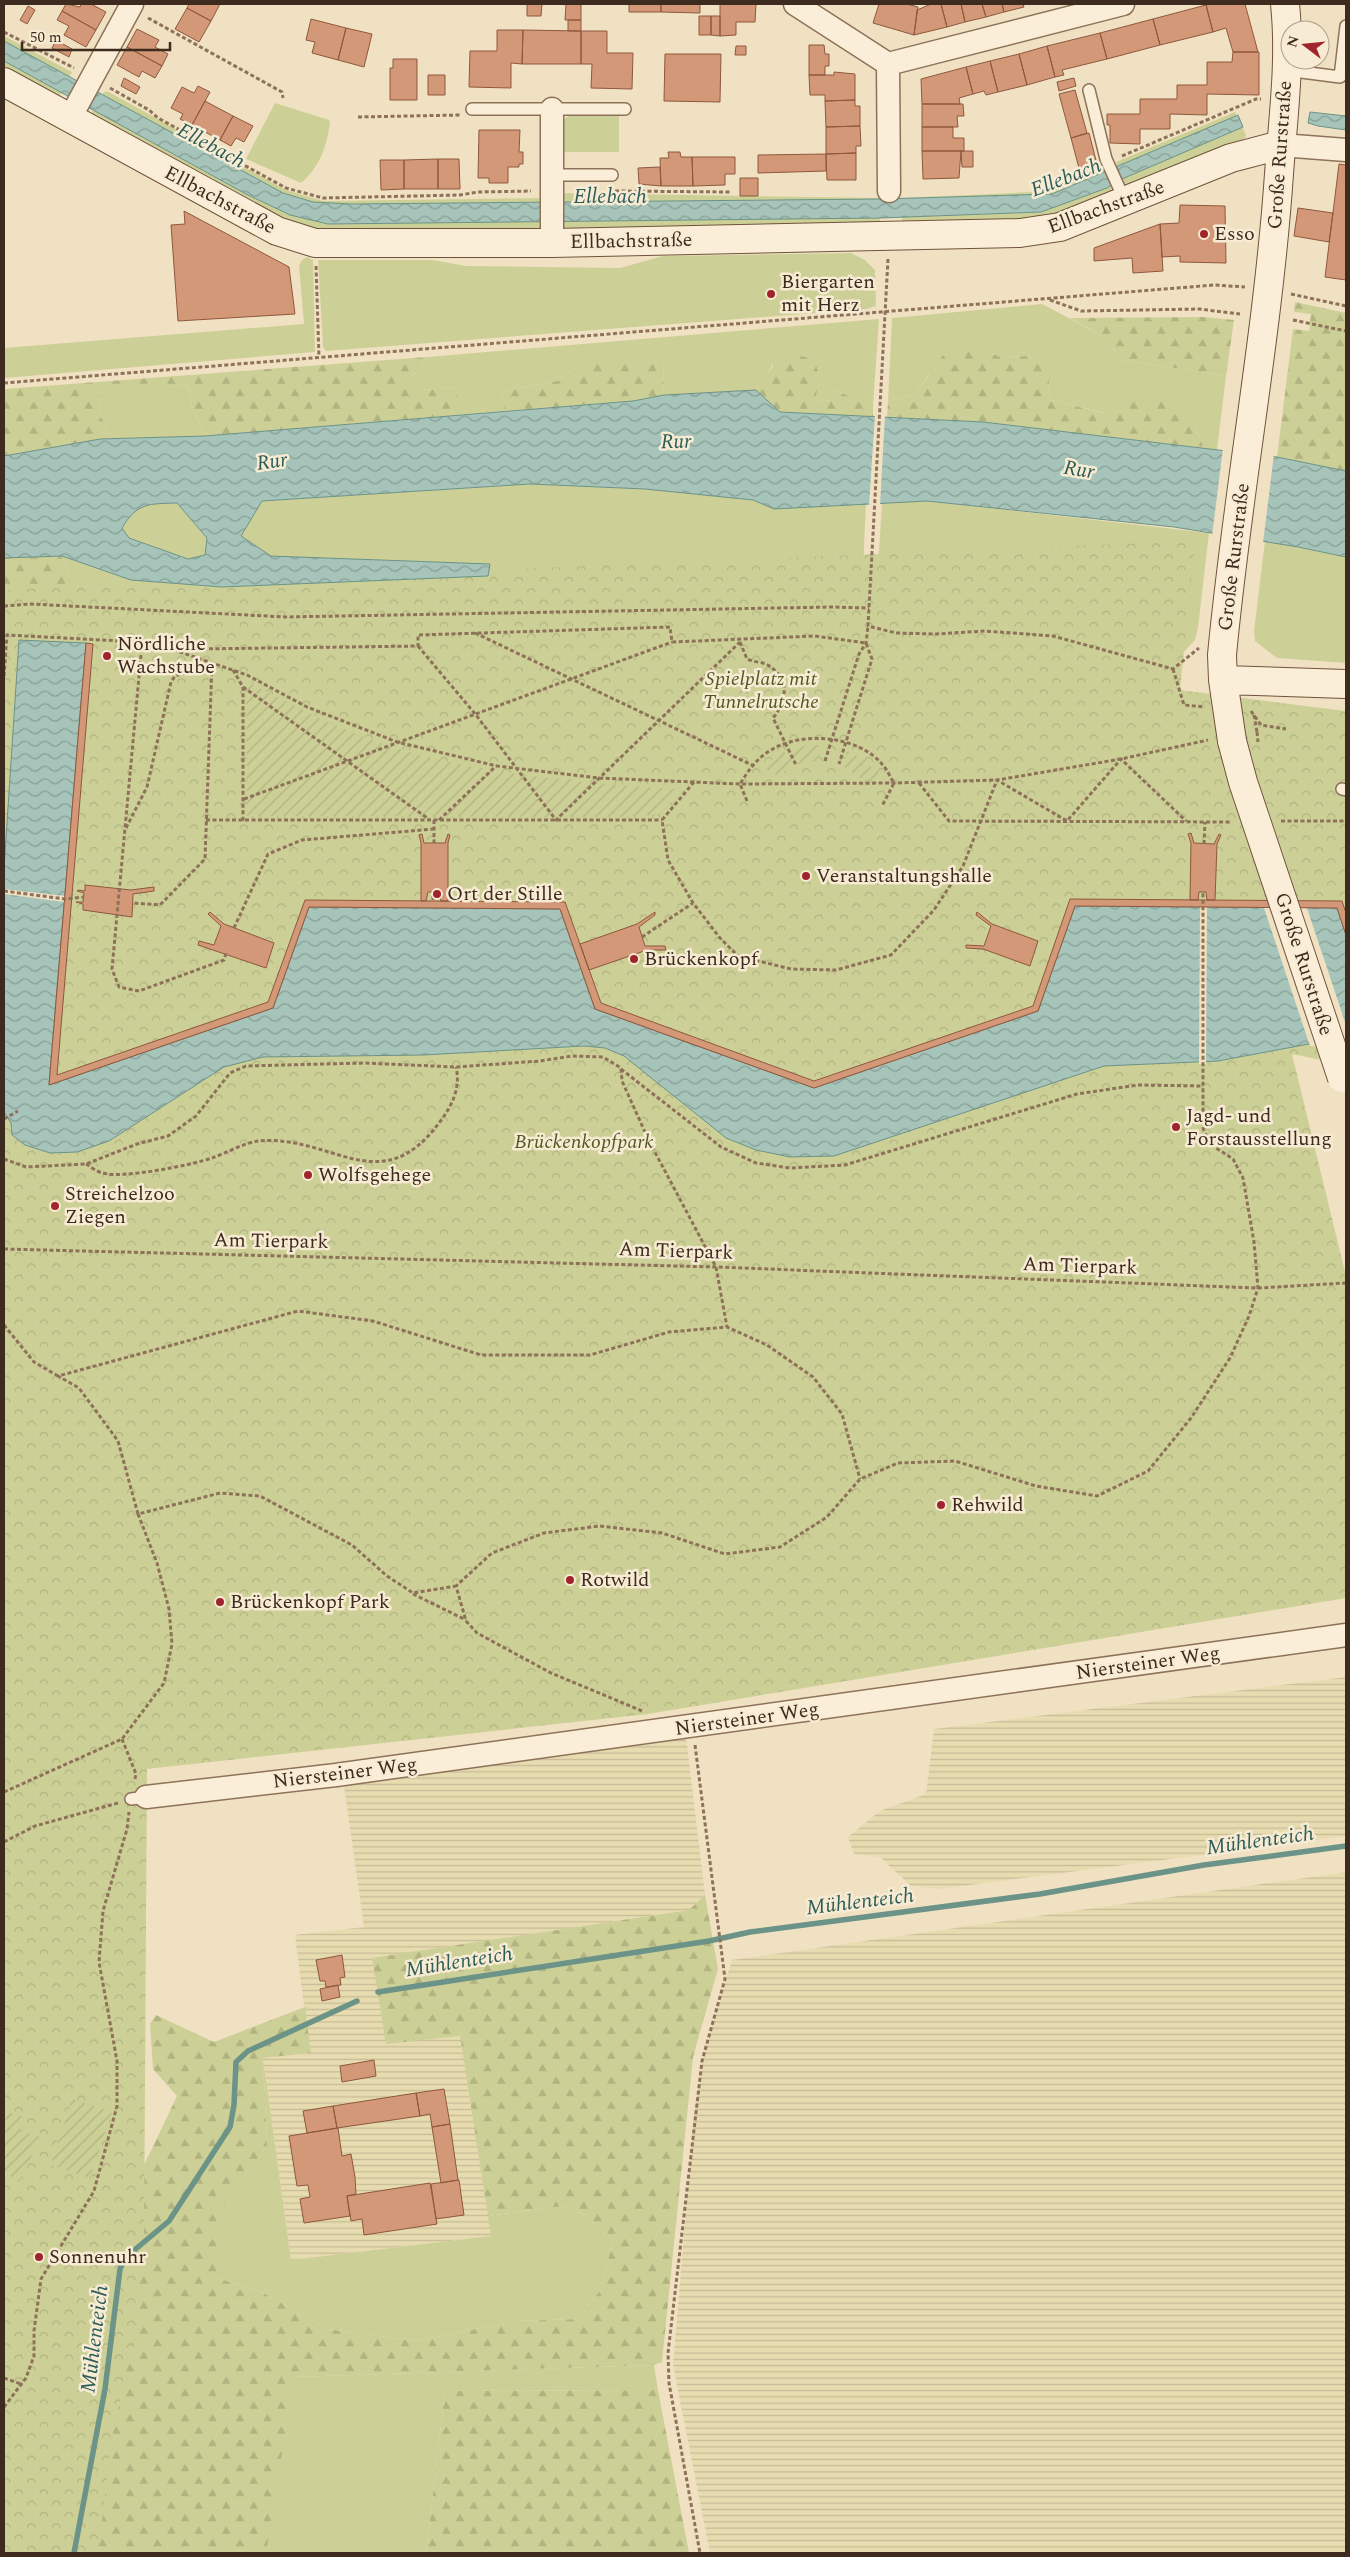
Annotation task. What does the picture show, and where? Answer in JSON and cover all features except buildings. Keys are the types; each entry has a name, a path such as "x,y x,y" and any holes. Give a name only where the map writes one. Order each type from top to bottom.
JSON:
{"main road":[{"name":"Große Rurstraße","path":"1284,4 1284,20"},
{"name":"Große Rurstraße","path":"1286,70 1269,289 1223,668 1226,709 1240,736 1246,791 1344,1086"},
{"name":"Ellbachstraße","path":"4,82 83,95 277,231 315,243 552,236 889,236 1041,231 1060,227 1115,180 1231,158 1281,145"},
{"path":"1223,668 1346,684"}],"street":[{"path":"795,4 888,64 1122,4"},
{"path":"83,95 131,6"},
{"path":"888,64 889,191"},
{"path":"552,109 552,236"},
{"path":"1281,145 1346,150"},
{"name":"Niersteiner Weg","path":"138,1798 336,1775 659,1732 1346,1635"}],"lane":[{"path":"1286,70 1340,77 1346,26"},
{"path":"1089,90 1115,180"},
{"path":"472,110 626,109"},
{"path":"552,187 612,175"}],"path":[{"path":"131,6 282,92 284,98"},
{"path":"4,32 83,95 149,110 158,118 286,188 323,198 460,195 552,187"},
{"path":"1115,180 1256,99 1284,100"},
{"path":"358,117 465,115 472,110"},
{"path":"612,191 731,192"},
{"path":"839,764 872,659 866,643 887,312 889,236"},
{"path":"315,243 319,357"},
{"path":"4,382 1050,300 1214,285 1269,289 1346,306"},
{"path":"1050,300 1081,312 1199,309 1240,314"},
{"path":"1293,320 1346,331"},
{"path":"4,606 31,604 286,617 831,607 869,608"},
{"path":"868,626 896,633 936,634 985,631 1053,636 1172,669"},
{"path":"556,820 476,715 418,646 418,635 670,627 672,642"},
{"path":"475,632 752,765"},
{"path":"4,676 7,635 121,641 174,650 232,670 307,707 398,742 497,766 598,778 740,784 894,784 997,780 1240,736 1253,711"},
{"path":"244,799 672,642 815,636 866,643"},
{"path":"556,820 740,640"},
{"path":"740,640 747,659 765,663 779,673 785,688 783,706 774,718 784,743 796,765"},
{"path":"120,648 121,641"},
{"path":"825,762 858,654 866,643"},
{"path":"196,649 418,646"},
{"path":"1172,669 1192,654"},
{"path":"141,655 112,969 119,987 140,991 224,960 226,953"},
{"path":"133,903 160,905 205,859 212,664"},
{"path":"126,828 147,788 171,682 175,676 212,664"},
{"path":"1172,669 1184,705 1226,709"},
{"path":"232,670 243,687 435,821"},
{"path":"243,687 243,820"},
{"path":"1266,726 1286,729"},
{"path":"740,784 752,765 770,750 784,743 813,737 831,739 866,751 881,763 894,784"},
{"path":"1067,821 1121,759"},
{"path":"1121,759 1186,821"},
{"path":"434,843 435,821 497,766"},
{"path":"694,782 662,820 668,860 693,903 720,938 738,956 782,967 836,970 891,955 934,910 963,866 997,780"},
{"path":"997,780 1067,821"},
{"path":"918,783 949,821 1233,822"},
{"path":"740,784 747,801"},
{"path":"882,806 894,784"},
{"path":"206,820 662,820"},
{"path":"1271,821 1346,821"},
{"path":"1204,844 1205,822"},
{"path":"234,928 268,854 302,840 434,829"},
{"path":"4,891 65,899 84,897"},
{"path":"433,892 433,900"},
{"path":"413,1593 456,1586 492,1553 544,1533 600,1526 662,1533 725,1554 780,1547 827,1517 860,1479 898,1463 955,1461 1036,1486 1097,1496 1148,1471 1191,1418 1230,1358 1249,1316 1258,1288 1254,1242 1243,1178 1233,1160 1210,1144 1203,1128 1203,892"},
{"path":"642,936 693,903"},
{"path":"4,1158 26,1167 86,1164 137,1144 168,1136 196,1116 230,1073 246,1066 364,1063 456,1067 540,1061 572,1056 603,1057 620,1068 721,1147 756,1163 790,1168 845,1165 1077,1094 1138,1085 1202,1086"},
{"path":"86,1164 104,1174 159,1169 204,1161 257,1141 304,1146 352,1159 377,1162 402,1158 424,1143 448,1111 457,1091 458,1076 456,1067"},
{"path":"620,1068 622,1081 649,1140 716,1267 727,1328"},
{"path":"4,1119 18,1111"},
{"name":"Am Tierpark","path":"4,1249 716,1267 1258,1288 1346,1283"},
{"path":"58,1376 298,1310 373,1321 481,1355 590,1355 669,1332 727,1328 767,1345 813,1377 842,1414 860,1479"},
{"path":"4,1325 34,1362 79,1388 118,1441 138,1514 157,1563 170,1609 172,1644 164,1683 122,1739 4,1792"},
{"path":"138,1514 220,1493 260,1496 352,1545 386,1576 413,1593 466,1621 477,1633 551,1673 648,1714 659,1732"},
{"path":"456,1586 466,1621"},
{"path":"693,1727 725,1979 702,2061 668,2353 668,2383 700,2553"},
{"path":"4,2407 21,2384 34,2356 34,2331 42,2279 94,2191 116,2106 116,2062 99,1962 103,1910 138,1798 136,1774 122,1739"},
{"path":"4,1842 35,1826 138,1798"},
{"path":"4,2378 21,2384"}],"shaded area":[{"path":"1346,1677 1346,1836 939,1889 911,1886 880,1857 854,1854 848,1837 880,1811 926,1794 934,1729"},
{"path":"686,1736 705,1895 689,1910 373,1959 460,2035 492,2236 291,2260 263,2058 310,2053 295,1935 364,1927 344,1786"},
{"path":"1346,1872 1346,2553 710,2553 673,2365 694,2116 702,2061 732,1960"}],"green space":[{"path":"4,36 72,72 61,94 56,96 4,72"},
{"path":"107,91 286,190 323,201 544,198 544,232 303,231 94,120 92,112 103,93"},
{"path":"275,103 329,120 330,122 322,156 308,177 301,183 246,159"},
{"path":"1235,112 1246,135 1245,138 1127,189 1116,162"},
{"path":"568,116 619,116 619,152 560,152 560,123"},
{"path":"1102,168 1114,195 1050,219 902,227 903,198 1053,191"},
{"path":"560,193 880,198 880,227 560,231"},
{"path":"851,253 865,260 875,270 876,306 867,309 326,351 323,347 318,260 433,260 466,266 620,268 663,256"},
{"path":"307,257 313,260 315,352 4,378 4,348 304,324 299,265"},
{"path":"1295,302 1346,313 1346,471 1277,457 1293,329 1309,331 1311,314 1294,312"},
{"path":"1042,304 1101,335 1123,360 1226,376 1217,450 1204,448 1191,418 1108,414 1048,399 1049,366 1027,356 1000,357 979,347 929,374 915,394 888,401 892,318"},
{"path":"1203,317 1234,320 1226,376 1123,360 1101,335 1070,318"},
{"path":"879,319 873,407 835,390 834,400 812,402 818,390 818,368 772,365 763,383 756,390 664,395 663,360 582,365 557,381 502,391 504,411 457,415 457,388 419,390 411,384 411,376 420,371 427,357"},
{"path":"979,347 1000,357 1027,356 1050,366 1048,399 1107,414 1124,399 1162,402 1191,418 1204,448 983,422 887,417 888,401 915,394 943,355"},
{"path":"791,354 808,358 817,366 819,384 813,402 833,400 835,390 873,407 873,417 780,412 756,390 774,365"},
{"path":"427,357 420,371 411,376 411,384 419,390 457,388 457,415 205,436 192,406 187,384 157,390 99,390 101,418 106,424 100,439 4,456 4,389"},
{"path":"663,360 664,395 633,401 504,411 502,391 557,381 582,365 603,361"},
{"path":"187,384 192,406 205,436 100,439 106,424 101,419 99,390 157,390"},
{"path":"530,484 645,489 753,500 774,509 866,504 862,589 4,598 69,577 62,556 131,580 488,575 490,564 271,556 240,536 262,501"},
{"path":"927,501 1209,533 1195,640 1181,655 875,616 882,503"},
{"path":"177,503 207,538 205,555 188,559 129,538 122,528 133,513 145,506"},
{"name":"Brückenkopfpark","path":"1195,541 1180,690 1346,711 1346,1065 1292,1054 1346,1276 1346,1598 648,1714 147,1769 144,2243 138,2271 137,2319 110,2449 100,2540 89,2553 4,2553 4,590"},
{"path":"1265,541 1346,557 1346,663 1277,658 1255,641 1254,631"},
{"path":"62,556 69,577 65,590 4,598 4,558"},
{"path":"246,681 302,710 359,735 398,749 437,759 478,768 561,780 684,790 660,814 625,817 247,816"},
{"path":"802,746 823,746 818,761 797,764 791,750"},
{"path":"784,751 792,767 777,775 762,767"},
{"path":"847,751 863,759 880,775 879,778 863,780 843,766"},
{"path":"705,1895 718,1969 693,2057 662,2362 654,2365 294,2377 266,2553 45,2553 137,2180 177,2096 153,2069 150,2024 156,2015 214,2042 305,2007 311,2053 263,2058 267,2147 217,2215 217,2278 260,2291 327,2329 416,2341 516,2321 579,2319 601,2289 613,2239 571,2205 488,2216 460,2036 386,2044 372,1958 689,1910"},
{"path":"263,2058 291,2260 491,2236 488,2216 571,2205 613,2239 601,2289 579,2319 516,2321 416,2341 327,2329 260,2291 217,2278 217,2215 267,2147"},
{"path":"72,2099 112,2112 90,2178 51,2165"},
{"path":"4,2111 23,2117 18,2130 41,2137 19,2182 4,2172"},
{"path":"654,2365 658,2390 445,2391 426,2553 265,2553 293,2377"},
{"path":"658,2390 689,2553 426,2553 445,2391"}],"water":[{"path":"4,41 283,193 313,202 351,204 881,199 1052,194 1238,115 1243,127 1122,179 1107,188 1041,212 880,218 328,224 290,215 246,194 4,61"},
{"path":"1310,112 1346,116 1346,130 1308,123"},
{"name":"Rur","path":"756,390 780,412 983,422 1277,457 1346,471 1346,557 1298,547 1174,527 927,501 774,509 753,500 645,489 530,484 262,501 241,536 271,556 490,564 488,576 222,587 131,580 62,556 4,558 4,456 100,439 205,436 633,401 664,395","holes":["177,503 207,538 205,555 188,559 129,538 122,528 133,513 145,506"]},
{"path":"19,640 86,643 49,1085 273,1008 309,907 560,909 595,1009 814,1088 1038,1011 1075,906 1337,908 1346,935 1346,1045 1309,1044 1218,1061 1104,1066 834,1156 790,1157 756,1150 726,1138 624,1056 605,1048 584,1046 423,1055 263,1057 224,1067 109,1141 77,1152 50,1153 25,1145 12,1135 11,1123 4,1112 4,869"}],"pier":[{"path":"875,414 885,415 880,506 869,506"},
{"path":"1223,448 1274,454 1263,543 1212,536"},
{"path":"4,889 65,896 64,902 4,894"},
{"path":"1263,905 1306,905 1346,1025 1346,1048 1310,1046"},
{"path":"1200,907 1207,907 1206,1064 1199,1064"}],"waterway":[{"name":"Mühlenteich","path":"378,1992 709,1941 750,1932 1040,1894 1204,1865 1346,1846"},
{"name":"Mühlenteich","path":"74,2553 105,2389 120,2269 125,2258 169,2221 230,2127 234,2105 236,2062 248,2051 357,2001"}],"place":[{"name":"Esso","path":"1204,234"},
{"name":"Biergarten mit Herz","path":"771,294"},
{"name":"Nördliche Wachstube","path":"107,656"},
{"name":"Veranstaltungshalle","path":"806,876"},
{"name":"Ort der Stille","path":"437,894"},
{"name":"Brückenkopf","path":"634,959"},
{"name":"Jagd- und Forstausstellung","path":"1176,1127"},
{"name":"Wolfsgehege","path":"308,1175"},
{"name":"Streichelzoo Ziegen","path":"55,1206"},
{"name":"Rehwild","path":"941,1505"},
{"name":"Rotwild","path":"570,1580"},
{"name":"Brückenkopf Park","path":"220,1602"},
{"name":"Sonnenuhr","path":"39,2257"}],"water label":[{"name":"Ellebach","path":"211,146"},
{"name":"Ellebach","path":"1066,178"},
{"name":"Ellebach","path":"610,197"}],"park label":[{"name":"Spielplatz mit Tunnelrutsche","path":"761,690"}]}
